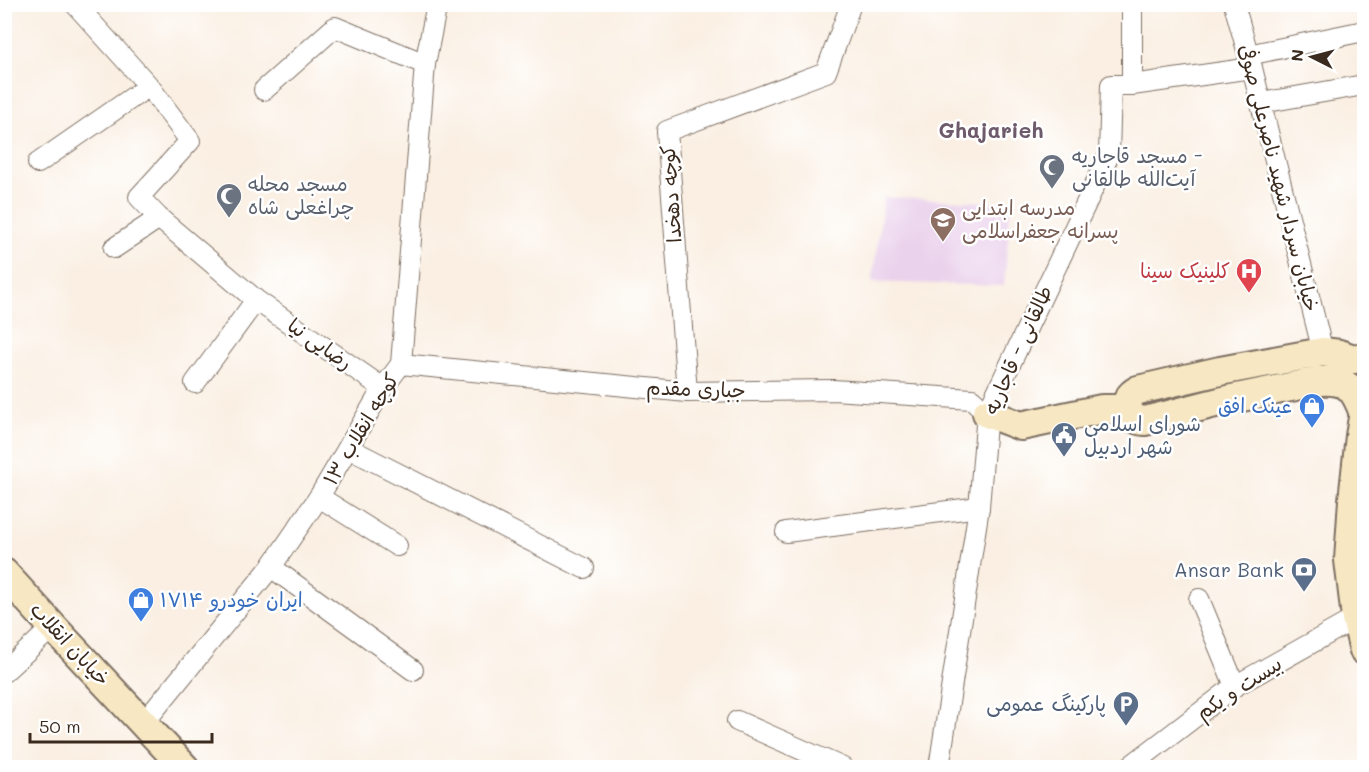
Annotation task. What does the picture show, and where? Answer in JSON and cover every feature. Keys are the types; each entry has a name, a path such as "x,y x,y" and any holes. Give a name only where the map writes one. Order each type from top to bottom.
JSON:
{"street":[{"name":"رضایی نیا","path":"75,4 149,86 190,141 140,196 159,218 256,300 383,388"},
{"name":"کوچه انقلاب ۱۳","path":"143,724 271,567 319,497 383,388 401,364 425,64 437,4"},
{"name":"کوچه دهخدا","path":"687,392 666,131 826,72 851,4"},
{"path":"1132,4 1132,85"},
{"name":"خیابان سردار شهید ناصرعلی صوفی","path":"1234,4 1323,352"},
{"path":"264,90 335,27 425,64"},
{"name":"طالقانی - قاجاریه","path":"939,768 979,507 987,413 1109,155 1111,85 1132,85 1250,62 1365,31"},
{"path":"1261,103 1365,85"},
{"path":"38,163 149,86"},
{"path":"114,248 159,218"},
{"path":"195,383 256,300"},
{"path":"1365,357 1354,359 1323,352 1220,371 1138,390 1129,397 1128,409 1131,417 1137,421 1145,421 1320,381 1344,382 1352,390 1364,413 1353,500 1349,560 1356,618 1365,650"},
{"name":"جباری مقدم","path":"401,364 687,392 833,390 972,399 987,413"},
{"path":"987,413 1021,426 1102,409 1128,409"},
{"path":"348,448 584,568"},
{"path":"319,497 397,546"},
{"path":"786,532 979,507"},
{"path":"271,567 412,670"},
{"name":"خیابان انقلاب","path":"4,573 185,768"},
{"path":"1199,599 1235,686"},
{"name":"بیست و یکم","path":"1128,768 1235,686 1356,618"},
{"path":"4,672 53,627"},
{"path":"737,721 843,768"}],"shaded area":[{"name":"مدرسه ابتدایی پسرانه جعفراسلامی","path":"884,197 1011,203 1004,286 872,282"}],"place":[{"name":"مسجد قاجاریه - آیت‌الله طالقانی","path":"1052,190"},
{"name":"مسجد محله چراغعلی شاه","path":"229,219"},
{"name":"مدرسه ابتدایی پسرانه جعفراسلامی","path":"943,243"},
{"name":"کلینیک سینا","path":"1249,294"},
{"name":"عینک افق","path":"1312,429"},
{"name":"شورای اسلامی شهر اردبیل","path":"1064,458"},
{"name":"Ansar Bank","path":"1304,593"},
{"name":"ایران خودرو ۱۷۱۴","path":"141,623"},
{"name":"پارکینگ عمومی","path":"1126,727"}],"district":[{"name":"Ghajarieh","path":"991,131"}]}
